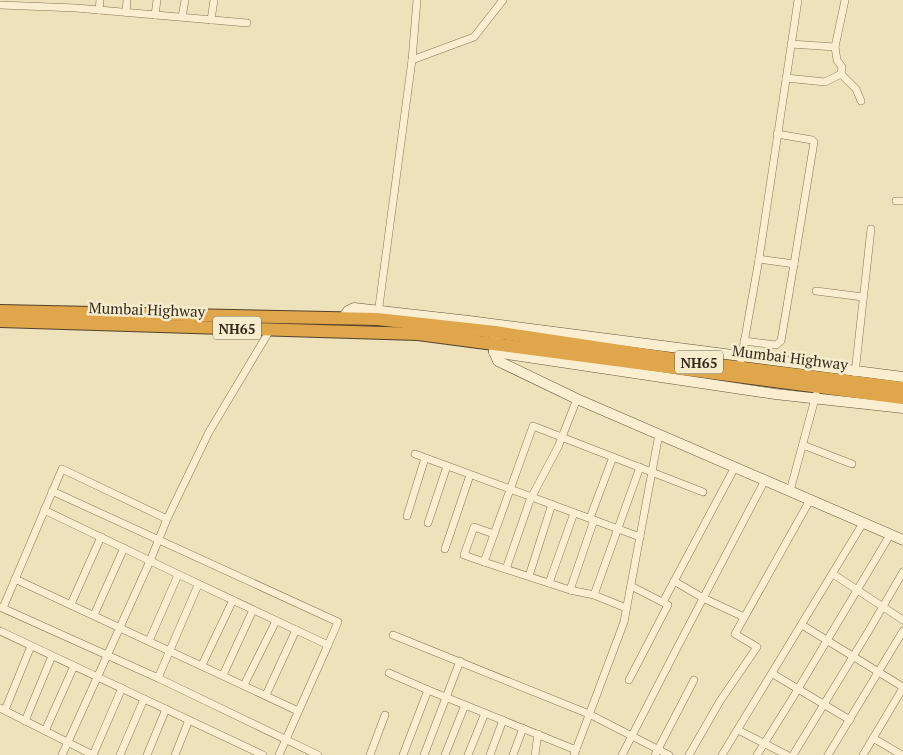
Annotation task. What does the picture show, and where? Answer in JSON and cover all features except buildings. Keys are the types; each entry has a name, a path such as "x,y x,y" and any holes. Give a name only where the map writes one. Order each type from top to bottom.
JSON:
{"highway":[{"name":"NH65","path":"0,311 342,318 377,315 495,338"},
{"name":"Mumbai Highway","path":"0,321 418,334 473,342 495,338 741,361 854,376 903,388"},
{"name":"Mumbai Highway","path":"495,338 517,347 816,393 903,398"}],"street":[{"path":"99,10 100,0"},
{"path":"126,12 127,0"},
{"path":"156,15 157,0"},
{"path":"182,17 185,0"},
{"path":"211,20 214,0"},
{"path":"377,315 412,60 417,0"},
{"path":"412,60 474,37 503,0"},
{"path":"741,361 759,259 798,0"},
{"path":"841,74 842,67 837,60 835,47 845,0"},
{"path":"0,5 16,3 72,4 99,10 248,23"},
{"path":"791,44 835,47"},
{"path":"786,78 824,82 841,74"},
{"path":"841,74 856,89 861,102"},
{"path":"744,341 776,345 781,341 814,142 812,140 777,134"},
{"path":"871,229 854,376 903,377"},
{"path":"759,259 794,264"},
{"path":"816,291 863,297"},
{"path":"62,755 150,561 167,519 209,432 270,330"},
{"path":"903,408 816,393 775,394 495,338 498,361 577,398 903,540"},
{"path":"790,491 816,393"},
{"path":"506,569 530,500 562,437 577,398"},
{"path":"484,562 533,426 703,492"},
{"path":"388,673 524,728 575,752 624,622 659,434"},
{"path":"803,444 852,464"},
{"path":"415,454 640,537"},
{"path":"570,590 613,457"},
{"path":"407,516 425,458"},
{"path":"428,523 448,466"},
{"path":"594,595 640,467"},
{"path":"663,602 736,467"},
{"path":"167,519 62,469 1,607 158,678 318,755"},
{"path":"445,550 470,474"},
{"path":"622,755 765,480"},
{"path":"52,491 338,622 279,755"},
{"path":"689,755 720,701 757,647 735,634 810,500"},
{"path":"529,576 552,504"},
{"path":"44,510 328,645"},
{"path":"549,583 574,513"},
{"path":"722,755 863,523"},
{"path":"494,534 474,527 464,555 570,590 594,595 626,608"},
{"path":"756,755 798,689 890,535"},
{"path":"71,604 101,537"},
{"path":"94,615 124,548"},
{"path":"792,755 903,572"},
{"path":"833,574 903,620"},
{"path":"149,640 178,575"},
{"path":"15,579 298,711"},
{"path":"674,582 744,617"},
{"path":"158,678 198,584"},
{"path":"629,680 668,605 630,586"},
{"path":"202,665 233,600"},
{"path":"223,675 253,610"},
{"path":"244,685 276,621"},
{"path":"802,625 903,688 863,755"},
{"path":"266,695 296,630"},
{"path":"0,631 263,755"},
{"path":"828,755 903,631"},
{"path":"393,635 589,714 632,736 656,752 669,755"},
{"path":"31,646 2,709 93,755 122,688"},
{"path":"25,721 52,656"},
{"path":"424,755 460,661"},
{"path":"45,731 74,666"},
{"path":"772,674 850,720"},
{"path":"656,752 694,680"},
{"path":"403,755 428,690"},
{"path":"120,755 144,699"},
{"path":"445,755 465,705"},
{"path":"147,755 166,709"},
{"path":"468,755 485,713"},
{"path":"370,755 385,714"},
{"path":"175,755 189,720"},
{"path":"490,755 503,720"},
{"path":"513,755 524,728"},
{"path":"738,730 787,755"},
{"path":"535,755 538,734"},
{"path":"873,738 901,752"}]}
